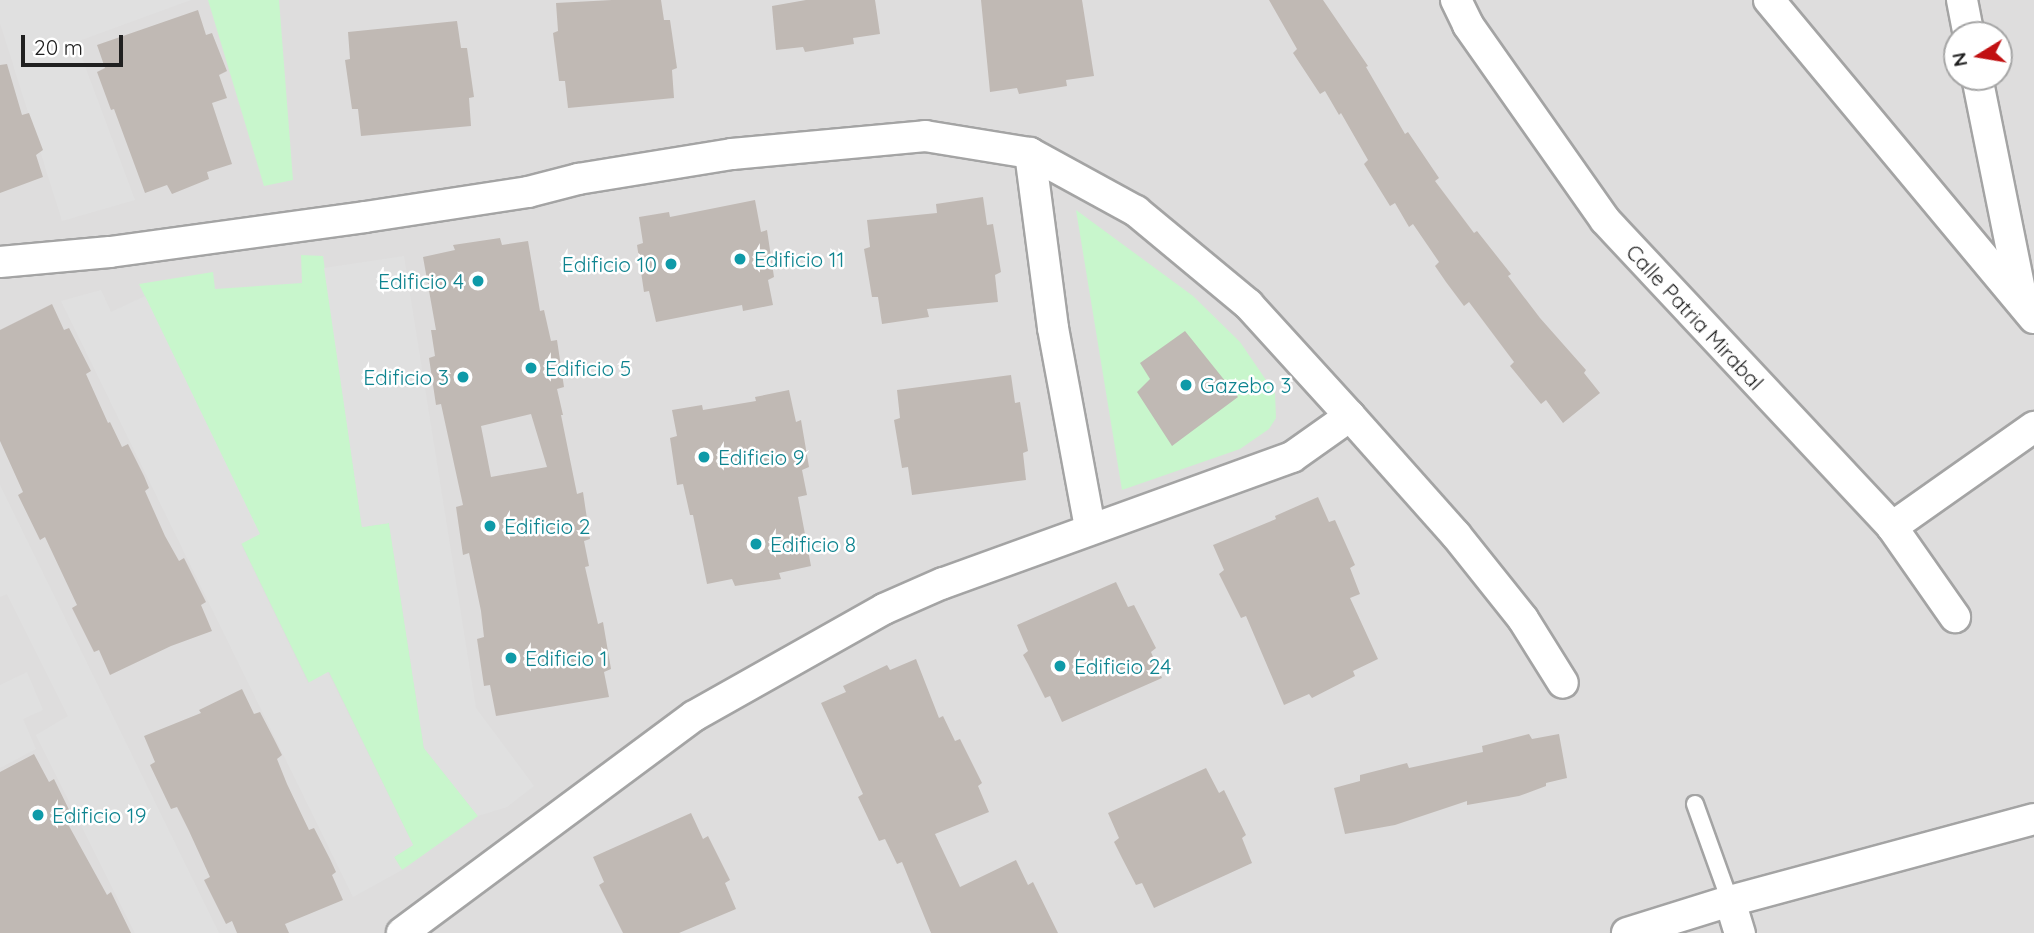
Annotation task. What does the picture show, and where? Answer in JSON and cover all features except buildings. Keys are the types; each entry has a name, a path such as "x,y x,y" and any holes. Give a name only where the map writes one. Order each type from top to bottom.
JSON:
{"street":[{"name":"Calle Patria Mirabal","path":"1456,0 1468,25 1605,220 1892,527 1955,617"},
{"path":"1769,0 2028,311"},
{"path":"1962,0 1966,21"},
{"path":"1980,91 2028,311"},
{"path":"0,262 110,252 378,215 528,192 578,179 732,154 925,136 1030,153 1136,211 1248,304 1456,535 1524,619 1563,683"},
{"path":"1030,153 1053,328 1090,528"},
{"path":"402,933 694,716 884,609 943,583 1090,528 1292,457 1350,416"},
{"path":"1892,527 2034,427"},
{"path":"1627,933 1730,901 2034,819"},
{"path":"1730,901 1740,933"}],"lane":[{"path":"1695,804 1730,901"}],"shaded area":[{"path":"0,0 2034,0 2034,933 0,933"},
{"path":"0,0 191,0 76,42 135,200 62,221 0,23"},
{"path":"404,256 476,708 534,786 507,807 478,816 424,748 389,523 362,527 324,268"},
{"path":"101,290 111,312 145,296 260,534 241,544 308,683 328,672 413,845 394,857 402,870 353,897 61,301"},
{"path":"0,485 219,933 135,933 36,735 68,716 7,594 0,597"},
{"path":"27,672 43,710 23,719 36,749 0,768 0,685"}],"green space":[{"path":"208,0 279,0 293,180 264,186"},
{"path":"1076,210 1193,296 1240,342 1275,393 1276,418 1269,429 1240,449 1122,490"},
{"path":"301,255 323,256 362,527 389,523 424,748 478,816 402,870 394,857 413,845 329,672 309,683 241,543 259,533 139,284 213,272 215,289 302,283"}],"place":[{"name":"Edificio 11","path":"740,259"},
{"name":"Edificio 10","path":"671,264"},
{"name":"Edificio 4","path":"478,281"},
{"name":"Edificio 5","path":"531,368"},
{"name":"Edificio 3","path":"463,377"},
{"name":"Gazebo 3","path":"1186,385"},
{"name":"Edificio 9","path":"704,457"},
{"name":"Edificio 2","path":"490,526"},
{"name":"Edificio 8","path":"756,544"},
{"name":"Edificio 1","path":"511,658"},
{"name":"Edificio 24","path":"1060,666"},
{"name":"Edificio 19","path":"38,815"}]}
